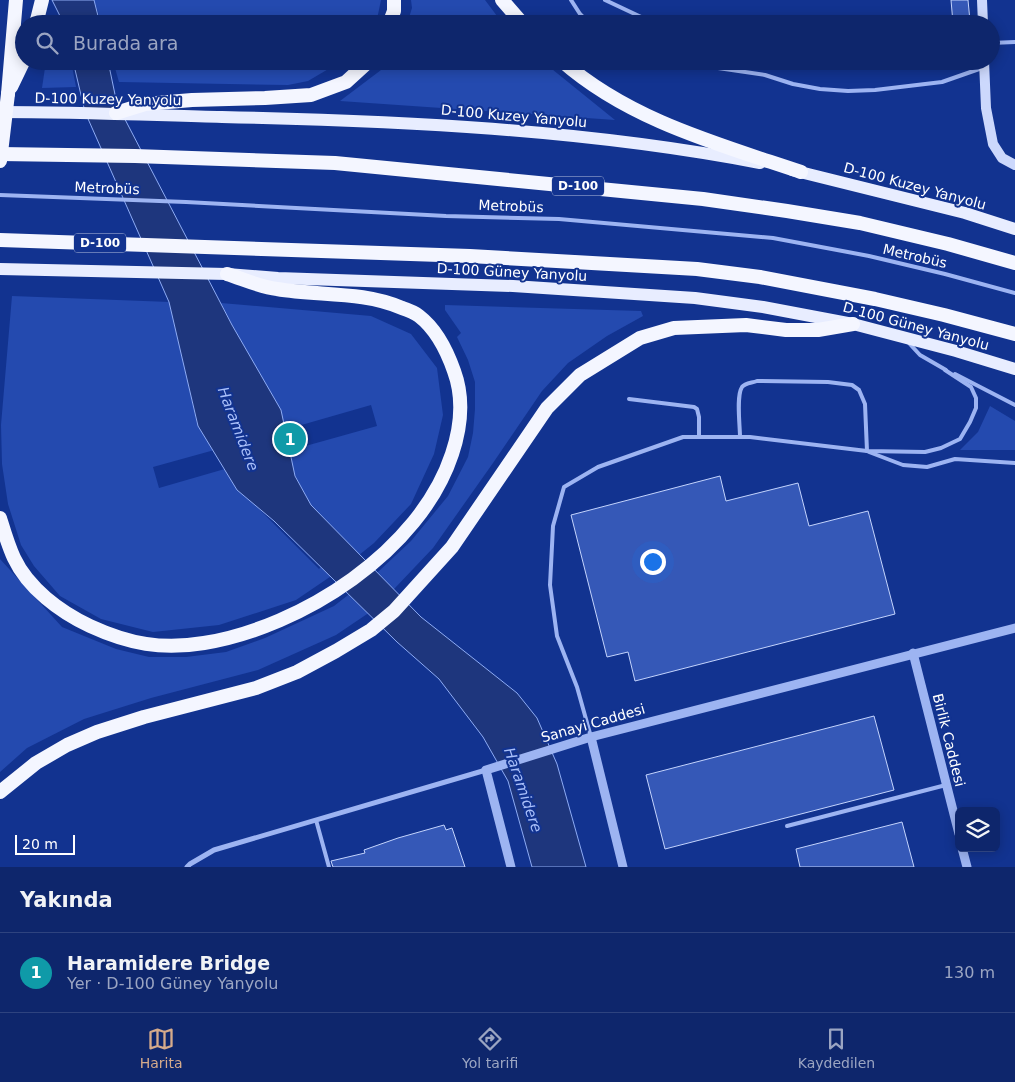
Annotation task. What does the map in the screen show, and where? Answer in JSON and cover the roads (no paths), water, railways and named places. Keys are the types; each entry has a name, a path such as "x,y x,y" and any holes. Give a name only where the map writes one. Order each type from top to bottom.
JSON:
{"highway":[{"path":"0,161 16,0"},
{"path":"38,15 42,0"},
{"path":"392,15 394,0"},
{"path":"502,0 515,15"},
{"path":"8,94 19,70"},
{"path":"116,114 145,104 311,95 346,82 359,70"},
{"path":"573,70 591,85 680,130 801,172"},
{"name":"D-100","path":"0,154 135,156 335,163 666,195 860,223 948,244 1015,263"},
{"name":"D-100","path":"0,240 470,256 697,269 760,277 875,299 1015,334"},
{"path":"0,518 9,547 25,576 58,607 82,622 113,636 145,645 174,646 235,637 294,614 337,590 363,571 414,522 447,468 458,433 461,406 458,382 450,358 435,332 418,315 394,304 346,295 275,289 227,274"},
{"path":"0,792 36,763 67,745 97,732 144,717 264,684 297,672 371,630 394,611 452,546 547,408 580,375 640,338 674,328 746,325 786,330 818,330 853,324"}],"main road":[{"path":"982,0 983,15"},
{"path":"984,70 986,108 992,144 1002,158 1015,165"},
{"name":"D-100 Kuzey Yanyolu","path":"0,112 398,122 558,134 650,144 723,156 801,172 965,213 1015,229"},
{"name":"D-100 Güney Yanyolu","path":"0,269 227,274 513,286 695,298 763,307 853,324 903,336 1015,369"}],"street":[{"name":"Sanayi Caddesi","path":"187,867 214,850 591,737 1015,628"},
{"name":"Birlik Caddesi","path":"913,654 955,819"},
{"path":"591,737 623,867"},
{"path":"486,770 511,867"},
{"path":"963,852 967,867"}],"lane":[{"path":"572,0 581,15"},
{"path":"605,0 637,15"},
{"path":"1000,43 1015,42"},
{"path":"731,70 765,75 793,84 820,89 848,91 883,90 942,82 970,70"},
{"name":"Metrobüs","path":"0,195 186,202 446,216 559,219 753,236 869,256 1015,293"},
{"path":"903,336 920,355 1015,404"},
{"path":"591,737 577,687 557,636 550,585 553,526 564,487 598,467 683,437 740,437 867,451 926,452 941,448 960,439 976,408 976,398 970,388 946,370"},
{"path":"740,437 739,400 741,390 746,384 757,381 828,382 852,386 859,390 863,397 866,404 867,451"},
{"path":"629,399 694,406 699,416 699,437"},
{"path":"867,451 903,465 927,467 955,459 1015,463"},
{"path":"787,826 946,785"},
{"path":"316,820 329,867"}],"water":[{"path":"52,0 94,0 98,15 60,15"},
{"name":"Haramidere","path":"75,70 110,70 117,104 232,325 281,410 295,476 311,505 421,617 517,693 537,718 557,764 586,867 532,867 508,781 483,737 439,679 397,642 274,521 237,490 198,426 169,302 85,112"}],"place":[{"name":"Haramidere Bridge","path":"290,439"}]}
